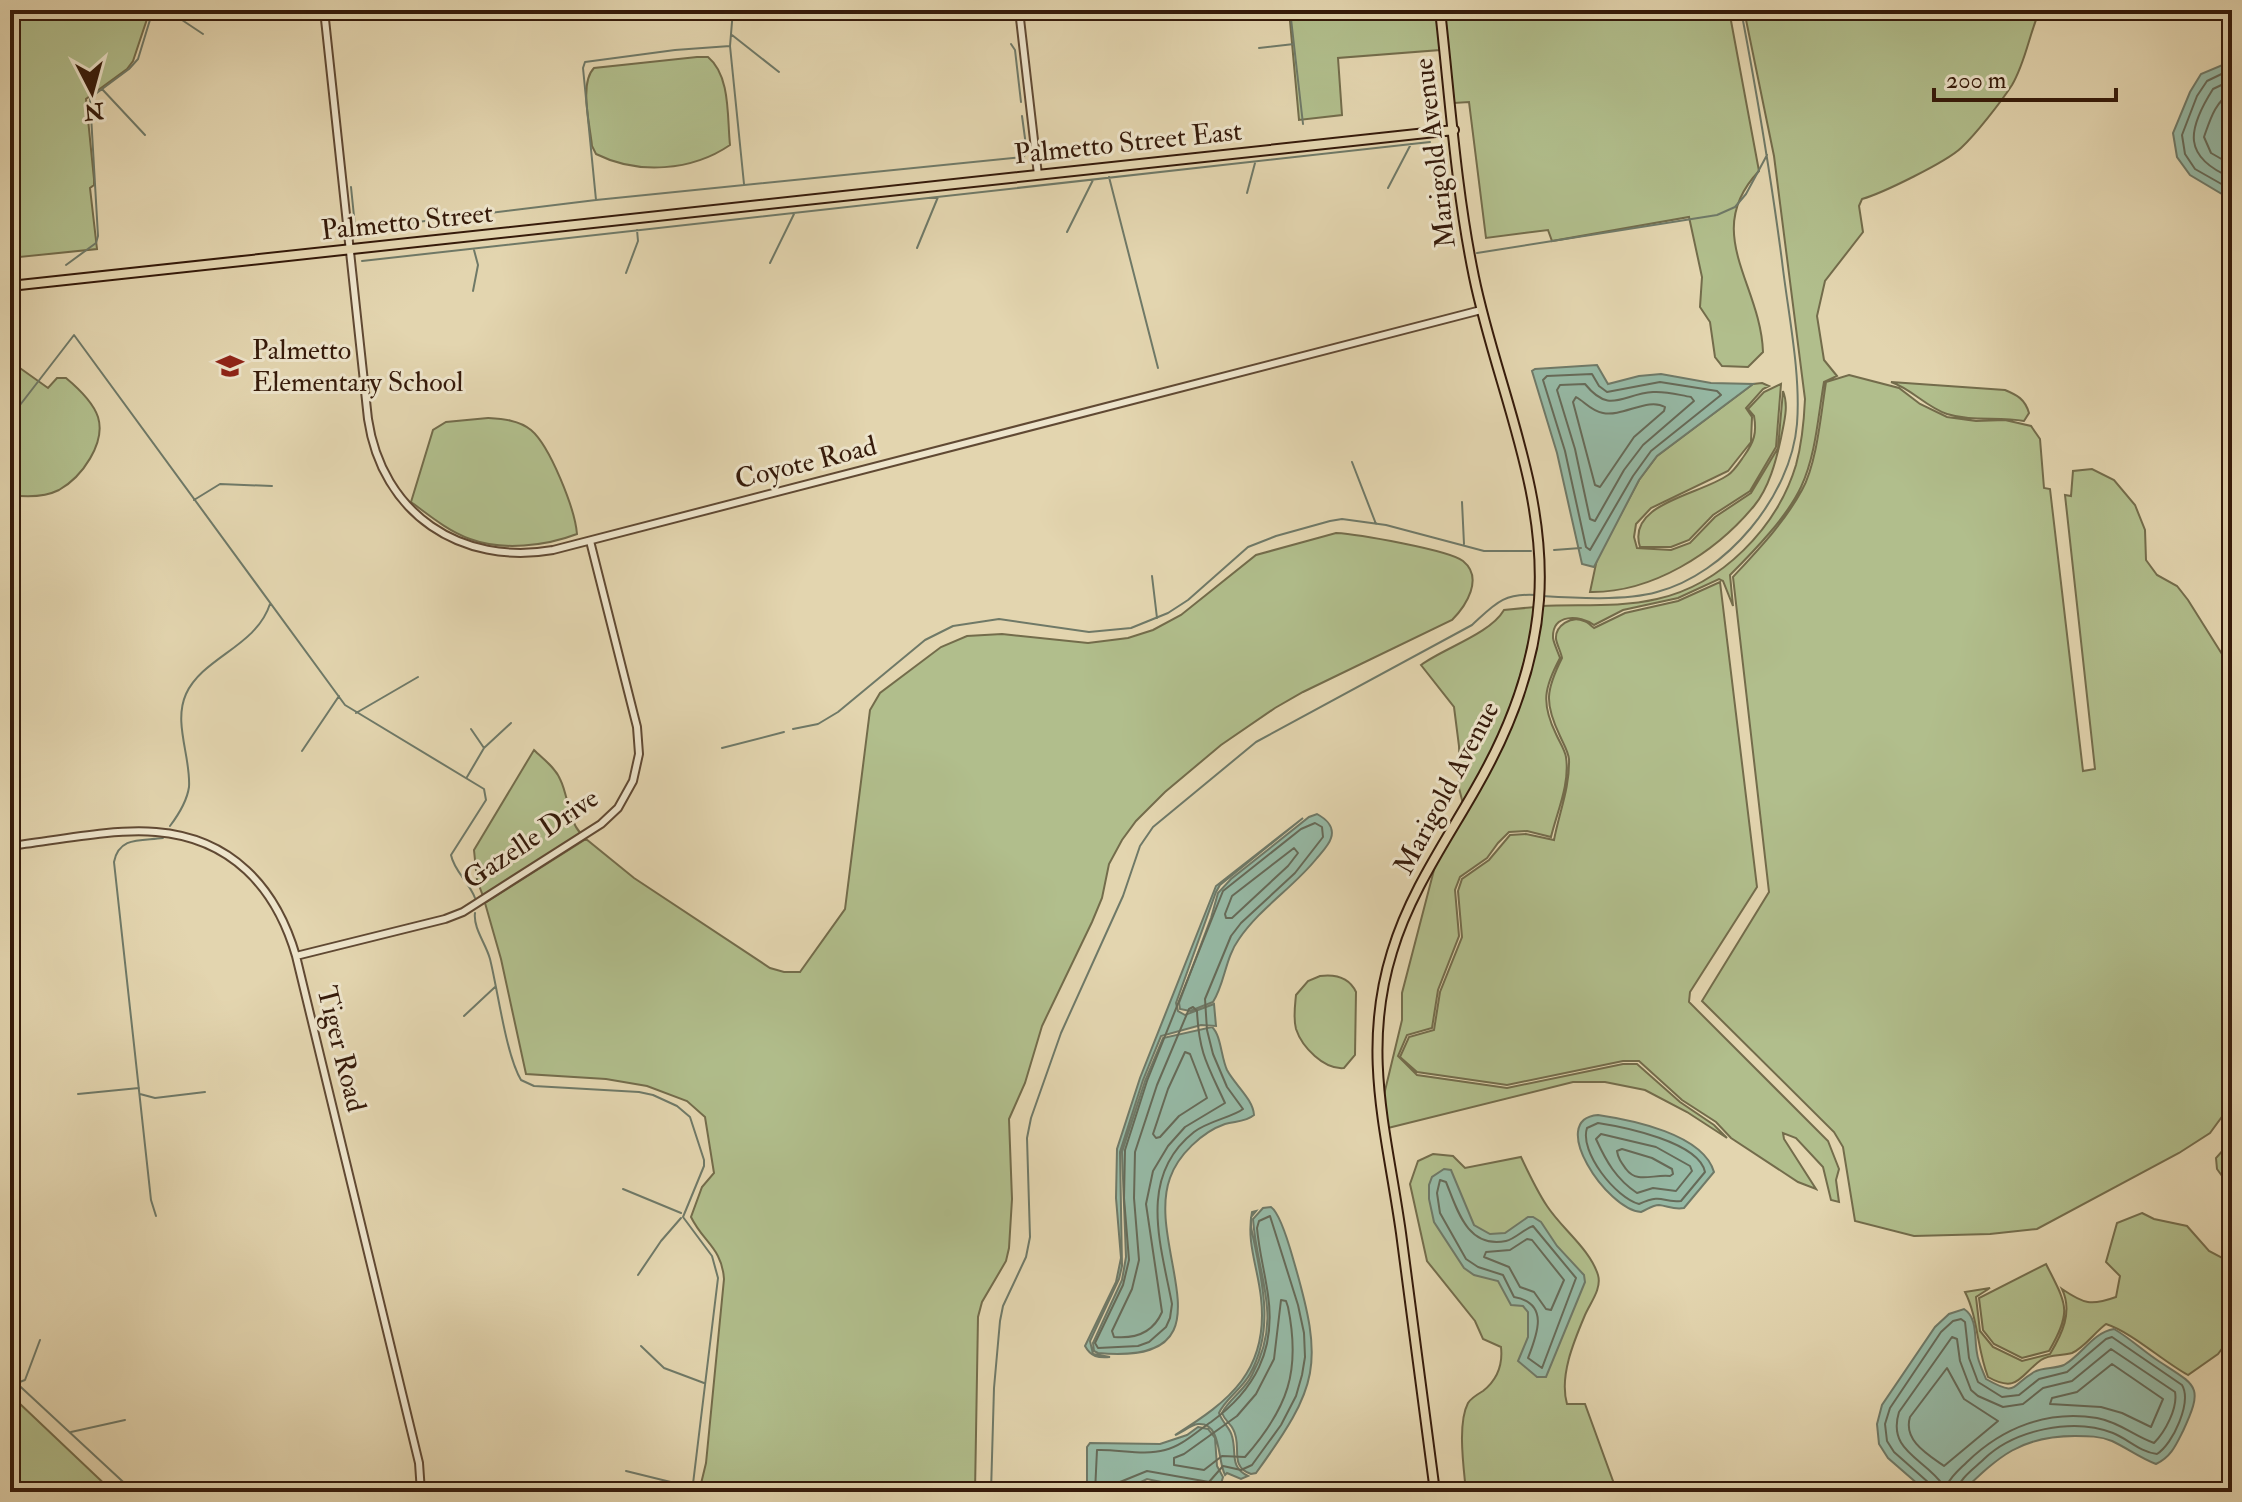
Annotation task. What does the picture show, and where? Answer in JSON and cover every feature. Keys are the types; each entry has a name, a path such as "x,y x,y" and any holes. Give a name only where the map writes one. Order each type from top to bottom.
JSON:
{"main road":[{"name":"Marigold Avenue","path":"1435,1492 1393,1175 1379,1098 1376,1025 1389,959 1405,916 1489,764 1513,714 1528,665 1539,588 1539,549 1530,486 1481,310 1465,227 1440,10"},
{"name":"Palmetto Street East","path":"808,202 1454,130"},
{"name":"Palmetto Street","path":"10,286 808,202"}],"street":[{"name":"Coyote Road","path":"324,10 372,438 385,473 404,501 437,530 485,550 516,555 590,541 1481,310"},
{"path":"1019,10 1038,175"},
{"name":"Gazelle Drive","path":"296,956 463,912 591,831 618,808 635,775 639,740 590,541"},
{"name":"Tiger Road","path":"10,846 137,831 166,833 200,841 232,858 261,884 282,917 296,956 415,1448 421,1492"}],"shaded area":[{"path":"10,10 150,10 133,61 127,69 86,99 94,179 94,185 90,188 97,249 10,258"},
{"path":"1289,10 1436,10 1440,50 1338,58 1342,115 1299,120"},
{"path":"1444,10 1729,10 1759,171 1742,194 1735,215 1734,237 1738,259 1760,327 1763,352 1748,367 1722,366 1715,357 1710,322 1700,307 1702,277 1689,217 1552,241 1548,230 1486,238 1469,102 1454,103"},
{"path":"1744,10 2040,10 2012,85 1967,142 1929,169 1862,199 1859,206 1863,232 1825,281 1817,316 1824,360 1837,376 1824,382 1806,475 1779,522 1730,575 1733,606 1723,581 1719,579 1678,598 1623,610 1594,625 1575,618 1557,624 1553,638 1560,658 1548,687 1546,704 1567,767 1565,788 1551,837 1527,831 1509,832 1487,858 1460,877 1455,890 1459,936 1438,990 1432,1028 1407,1035 1398,1056 1417,1075 1507,1088 1623,1064 1637,1064 1727,1138 1645,1090 1605,1082 1573,1082 1388,1128 1383,1099 1402,1020 1402,993 1435,866 1511,728 1524,691 1541,606 1642,602 1681,592 1703,581 1724,567 1761,531 1775,511 1796,465 1805,399 1774,156"},
{"path":"708,57 721,75 730,145 699,160 664,167 629,165 596,154 592,146 586,94 594,68"},
{"path":"10,361 48,388 57,378 66,378 96,411 100,427 95,448 84,468 59,490 35,496 10,495"},
{"path":"1849,375 1899,388 1920,404 1947,417 1976,421 2005,420 2031,426 2040,439 2044,488 2050,489 2083,771 2095,769 2065,495 2071,496 2073,471 2092,469 2114,480 2135,505 2145,530 2146,560 2157,575 2177,586 2188,600 2232,670 2232,1103 2210,1133 2179,1153 2037,1229 1914,1236 1855,1221 1843,1147 1834,1132 1702,1001 1769,892 1733,577 1779,525 1802,490 1815,452 1826,382"},
{"path":"1891,382 2005,390 2020,398 2029,413 2024,421 1947,414"},
{"path":"1753,384 1769,386 1746,408 1752,417 1751,442 1728,471 1651,508 1636,524 1634,537 1637,548 1671,550 1690,543 1715,517 1751,493 1778,448 1783,391 1785,414 1777,456 1768,483 1754,506 1721,539 1681,567 1636,586 1590,592 1597,559 1639,480 1657,456"},
{"path":"1781,384 1776,447 1750,491 1713,515 1689,540 1671,547 1640,547 1639,532 1644,520 1654,510 1716,482 1734,469 1754,437 1754,416 1748,409 1764,392"},
{"path":"488,418 521,424 538,438 560,479 572,509 577,534 524,546 483,543 454,532 411,502 433,430 446,422"},
{"path":"1336,533 1402,543 1454,557 1469,568 1472,575 1471,592 1452,620 1303,692 1221,745 1165,792 1122,840 1109,864 1102,898 1092,922 1042,1026 1025,1083 1009,1119 1012,1199 1009,1248 1006,1261 982,1302 978,1317 975,1492 699,1492 706,1463 724,1279 716,1252 691,1217 702,1187 714,1173 705,1117 687,1101 647,1086 606,1079 526,1074 501,959 485,903 586,839 634,878 770,968 800,972 845,909 870,710 880,693 941,647 967,636 1002,634 1088,643 1128,638 1153,630 1181,615 1256,555"},
{"path":"1720,582 1757,887 1690,992 1689,1002 1828,1141 1839,1169 1836,1180 1839,1202 1831,1200 1823,1167 1796,1138 1783,1133 1816,1189 1798,1182 1731,1138 1716,1122 1682,1100 1639,1061 1623,1061 1507,1085 1417,1072 1400,1057 1409,1037 1434,1030 1440,992 1462,937 1458,891 1462,879 1489,860 1510,835 1526,834 1554,840 1569,769 1568,753 1549,705 1550,688 1562,658 1556,639 1558,630 1574,619 1594,628 1625,613 1678,601"},
{"path":"1535,607 1524,661 1509,709 1489,756 1463,804 1458,784 1459,746 1454,707 1421,665 1478,633 1504,610"},
{"path":"534,750 558,775 573,821 581,834 483,896 477,880 474,850"},
{"path":"1320,976 1341,978 1350,983 1356,992 1355,1055 1344,1068 1336,1068 1315,1056 1296,1029 1296,995 1308,981"},
{"path":"2232,1140 2232,1190 2217,1169 2216,1158"},
{"path":"1433,1154 1453,1156 1465,1168 1521,1157 1547,1206 1594,1266 1598,1285 1572,1347 1566,1370 1565,1393 1567,1404 1585,1404 1617,1492 1466,1492 1462,1447 1465,1412 1469,1401 1496,1377 1501,1347 1483,1339 1475,1321 1427,1261 1410,1184 1418,1161"},
{"path":"2142,1213 2154,1219 2187,1226 2209,1251 2232,1263 2232,1335 2218,1354 2188,1375 2106,1324 2076,1351 2044,1358 2012,1383 1998,1382 1988,1377 1973,1312 1965,1292 1990,1288 1976,1297 1980,1331 1993,1347 2022,1361 2050,1354 2062,1331 2066,1314 2062,1289 2088,1302 2116,1297 2120,1276 2106,1262 2117,1223"},
{"path":"2046,1264 2062,1298 2064,1316 2049,1351 2022,1358 1994,1344 1983,1330 1979,1298"},
{"path":"10,1394 18,1402 113,1492 10,1492"}],"water":[{"path":"2232,61 2232,200 2190,175 2177,157 2173,133 2201,74"},
{"path":"1597,365 1608,384 1661,374 1711,383 1753,384 1657,456 1639,480 1594,567 1582,564 1557,453 1532,371"},
{"path":"1317,814 1331,826 1332,834 1327,846 1239,939 1213,1002 1190,1011 1180,1009 1179,1003 1218,893 1231,879 1309,817"},
{"path":"1303,818 1220,885 1176,1003 1178,1011 1185,1015 1214,1004 1216,1026 1201,1025 1161,1036 1143,1080 1120,1152 1122,1266 1119,1279 1090,1341 1093,1354 1110,1357 1095,1356 1090,1352 1085,1346 1116,1282 1121,1258 1116,1198 1117,1149 1140,1078 1216,886"},
{"path":"1212,1027 1227,1070 1247,1098 1254,1115 1216,1128 1200,1139 1185,1153 1170,1178 1165,1206 1178,1297 1176,1322 1166,1341 1141,1352 1098,1353 1094,1351 1093,1343 1122,1280 1126,1257 1122,1152 1145,1081 1163,1038"},
{"path":"1598,1115 1665,1131 1696,1148 1714,1172 1684,1208 1656,1205 1641,1212 1627,1207 1599,1181 1580,1147 1578,1132 1584,1120"},
{"path":"1444,1169 1451,1170 1474,1225 1490,1234 1505,1233 1528,1217 1533,1217 1541,1222 1557,1246 1584,1275 1585,1282 1546,1377 1537,1377 1518,1361 1528,1337 1528,1312 1523,1306 1511,1305 1498,1281 1474,1275 1464,1268 1434,1222 1429,1185 1432,1177"},
{"path":"1271,1207 1288,1240 1304,1297 1312,1351 1310,1374 1293,1418 1256,1473 1251,1474 1240,1466 1236,1435 1222,1413 1252,1375 1266,1334 1266,1297 1253,1219 1263,1208"},
{"path":"1251,1220 1264,1302 1263,1338 1250,1374 1219,1413 1232,1436 1236,1464 1248,1476 1241,1479 1227,1473 1225,1475 1215,1435 1206,1425 1198,1424 1175,1435 1213,1409 1242,1381 1259,1345 1261,1298 1251,1244 1250,1234"},
{"path":"1964,1309 1972,1318 1978,1356 1986,1379 2009,1388 2038,1370 2064,1365 2106,1331 2114,1329 2120,1333 2182,1377 2193,1389 2195,1396 2190,1416 2172,1450 2156,1464 2103,1438 2056,1437 2012,1450 1962,1492 1927,1492 1888,1458 1879,1444 1877,1424 1882,1405 1935,1327 1949,1314"},
{"path":"1198,1427 1208,1429 1215,1438 1217,1466 1223,1477 1220,1487 1186,1487 1147,1479 1120,1492 1087,1492 1087,1447 1090,1443 1160,1444 1187,1435"}],"waterway":[{"path":"66,265 96,243 98,236 90,98 138,59 153,10"},
{"path":"172,10 203,34"},
{"path":"733,10 730,46 744,184"},
{"path":"1290,10 1303,124"},
{"path":"1542,596 1630,597 1683,583 1730,550 1751,528 1782,478 1792,451 1798,404 1793,343 1768,167 1741,10"},
{"path":"732,35 779,72"},
{"path":"1011,44 1015,50 1021,102"},
{"path":"1259,48 1294,44"},
{"path":"596,200 583,68 585,62 730,46"},
{"path":"102,89 145,135"},
{"path":"351,187 355,226 369,228 596,200 1023,157 1027,153 1022,116"},
{"path":"362,261 1430,142"},
{"path":"1388,188 1411,144"},
{"path":"1477,253 1717,215 1735,207 1746,194 1767,155"},
{"path":"1247,193 1255,163"},
{"path":"1109,177 1158,368"},
{"path":"1067,232 1093,180"},
{"path":"917,248 938,197"},
{"path":"770,263 794,214"},
{"path":"626,273 638,241 637,230"},
{"path":"473,291 478,265 474,250"},
{"path":"10,418 74,335 345,705 484,789 486,800 451,855 475,898"},
{"path":"1352,462 1376,524"},
{"path":"194,500 220,484 272,486"},
{"path":"1462,502 1464,544"},
{"path":"793,729 818,724 838,712 925,640 953,626 999,619 1089,632 1131,628 1168,613 1188,600 1248,547 1330,521 1342,519 1386,525 1484,551 1531,551"},
{"path":"1554,550 1581,548"},
{"path":"1152,576 1157,618"},
{"path":"991,1492 994,1388 1000,1321 1003,1306 1026,1257 1030,1237 1027,1138 1031,1118 1061,1033 1123,896 1140,846 1153,827 1256,742 1472,625 1500,601 1515,596 1536,595"},
{"path":"170,826 182,807 189,787 181,717 186,694 204,670 253,631 270,604"},
{"path":"356,713 418,677"},
{"path":"302,751 339,696"},
{"path":"467,777 484,748 511,723"},
{"path":"471,729 484,748"},
{"path":"722,748 784,732"},
{"path":"156,1216 151,1200 114,862 121,848 132,841 163,838"},
{"path":"475,913 478,930 490,959 511,1055 521,1080 534,1086 653,1095 677,1106 690,1117 704,1166 683,1217 712,1256 718,1278 692,1492"},
{"path":"464,1016 495,987"},
{"path":"78,1094 139,1088"},
{"path":"140,1094 155,1098 205,1092"},
{"path":"623,1189 681,1213"},
{"path":"638,1275 681,1218"},
{"path":"17,1383 25,1380 40,1340"},
{"path":"641,1346 664,1368 704,1383"},
{"path":"10,1377 134,1492"},
{"path":"71,1432 125,1420"},
{"path":"626,1471 691,1487"}],"place":[{"name":"Palmetto Elementary School","path":"230,366"}]}
